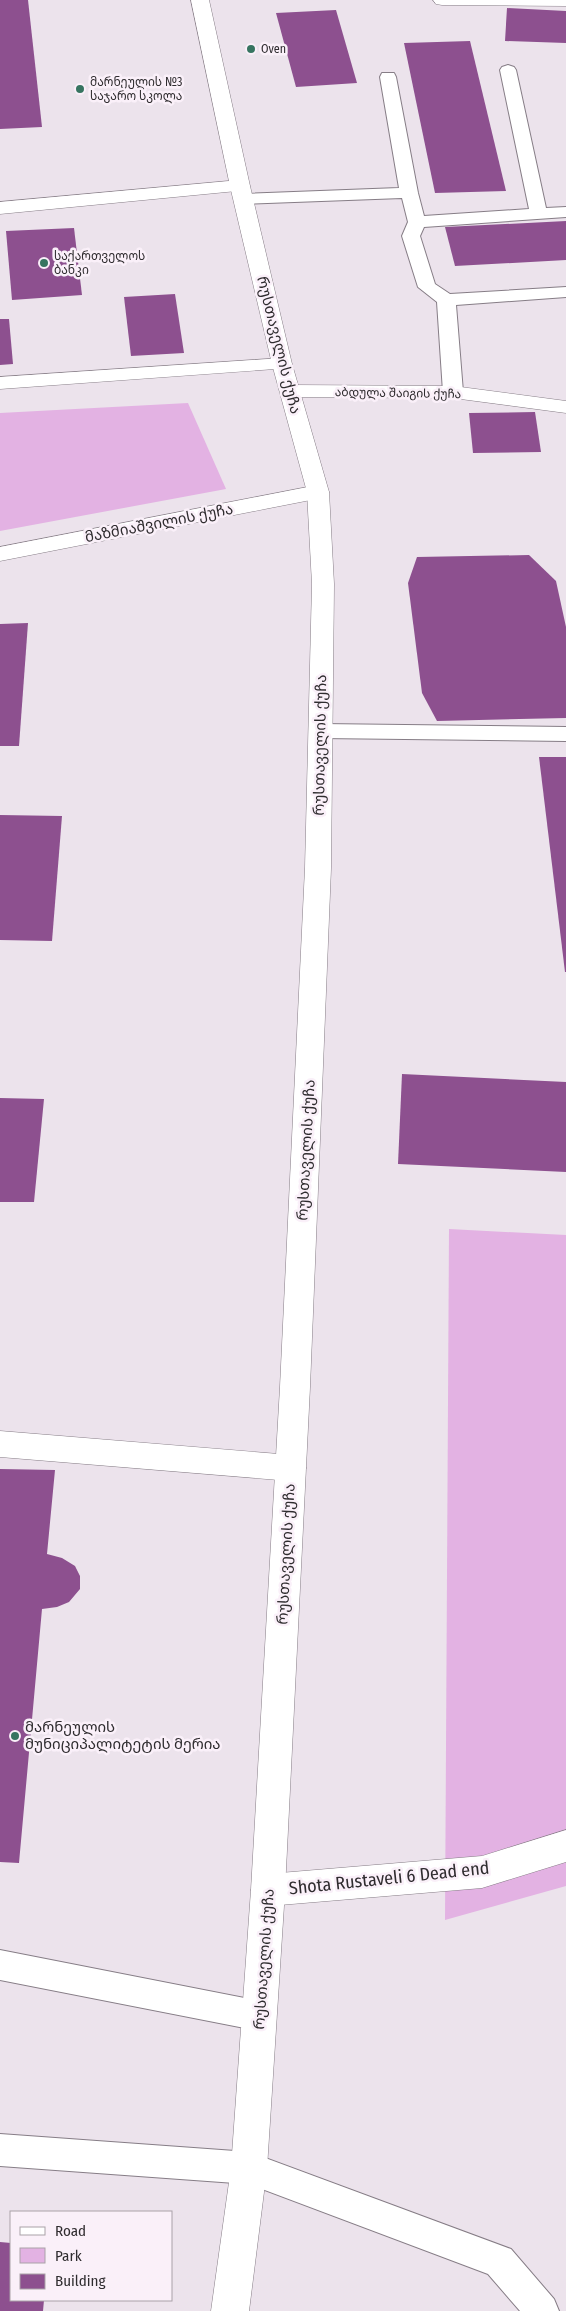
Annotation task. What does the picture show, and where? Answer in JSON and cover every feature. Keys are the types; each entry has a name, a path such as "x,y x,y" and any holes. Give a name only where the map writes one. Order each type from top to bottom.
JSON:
{"main road":[{"name":"რუსთაველის ქუჩა","path":"200,0 241,193 282,364 318,492 323,584 318,868 268,1890 249,2168 230,2311"},
{"path":"442,0 566,1"},
{"path":"0,208 241,193"},
{"path":"0,383 282,364"},
{"name":"აბდულა შაიგის ქუჩა","path":"290,391 453,392 566,407"},
{"name":"მაზმიაშვილის ქუჩა","path":"0,554 318,492"},
{"path":"0,1444 290,1468"},
{"name":"Shota Rustaveli 6 Dead end","path":"268,1890 482,1872 566,1846"}],"lane":[{"path":"508,70 539,214"},
{"path":"388,77 409,193 418,222 411,236 427,288 446,300 566,292"},
{"path":"241,193 409,193"},
{"path":"418,222 566,212"},
{"path":"446,300 453,392"},
{"path":"321,731 566,734"},
{"path":"0,1965 260,2016"},
{"path":"0,2150 249,2168 499,2261 542,2311"}],"green space":[{"path":"188,403 226,489 0,531 0,413"},
{"path":"449,1229 566,1235 566,1886 445,1920"}],"building":[{"path":"0,0 28,0 42,127 0,129"},
{"path":"507,8 566,11 566,43 505,41"},
{"path":"336,10 357,83 296,87 276,13"},
{"path":"470,41 506,191 435,193 404,43"},
{"path":"566,221 566,260 455,266 445,227"},
{"name":"საქართველოს ბანკი","path":"74,228 82,295 12,300 6,231"},
{"path":"175,294 184,353 131,356 124,297"},
{"path":"0,319 9,319 13,364 0,365"},
{"path":"535,412 541,452 473,453 469,413"},
{"path":"529,555 556,581 566,627 566,718 437,721 422,693 408,583 417,557"},
{"path":"28,623 19,746 0,746 0,624"},
{"path":"539,757 566,757 566,972 565,972"},
{"path":"0,815 62,816 52,941 0,940"},
{"path":"402,1074 566,1082 566,1172 398,1164"},
{"path":"0,1098 44,1099 34,1202 0,1202"},
{"name":"მარნეულის მუნიციპალიტეტის მერია","path":"0,1469 55,1470 47,1554 62,1558 75,1566 80,1576 80,1589 69,1602 57,1607 42,1609 19,1863 0,1862"},
{"path":"0,2242 10,2243 10,2301 44,2301 43,2311 0,2311"}],"place":[{"name":"Oven","path":"251,49"},
{"name":"მარნეულის №3 საჯარო სკოლა","path":"80,89"},
{"name":"საქართველოს ბანკი","path":"44,263"},
{"name":"მარნეულის მუნიციპალიტეტის მერია","path":"15,1736"}]}
